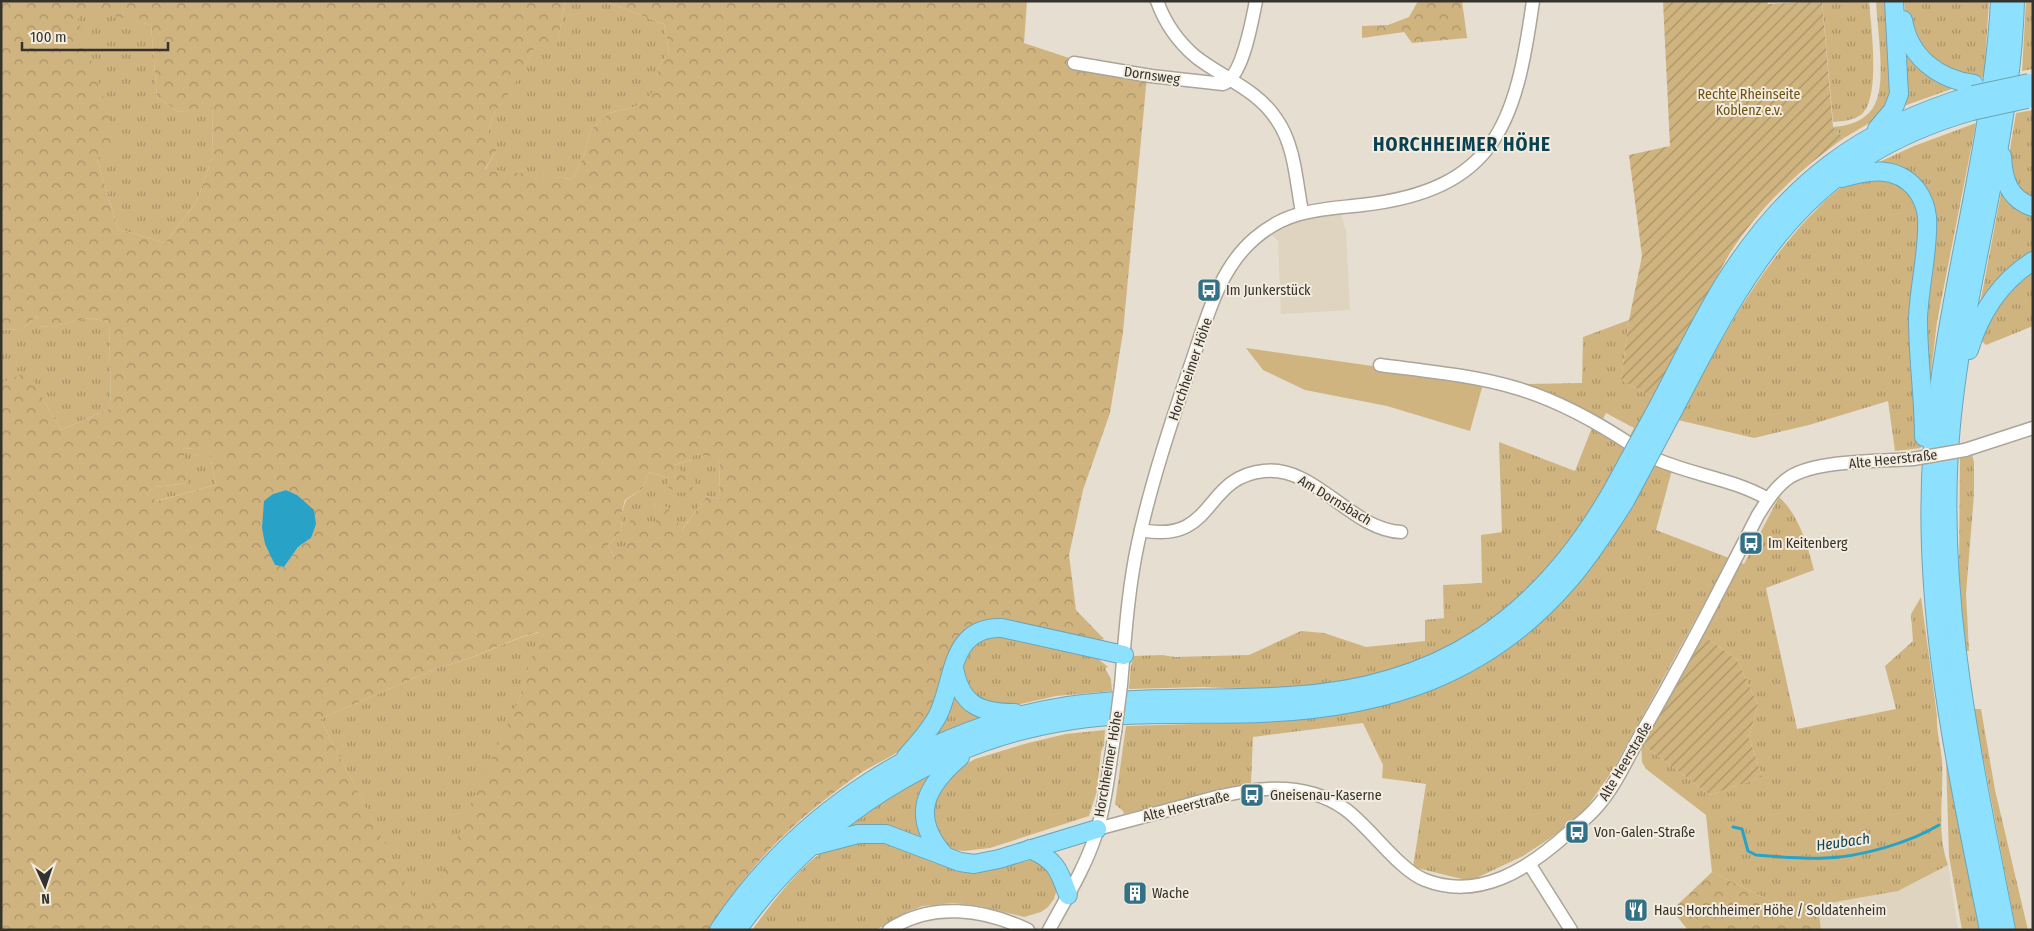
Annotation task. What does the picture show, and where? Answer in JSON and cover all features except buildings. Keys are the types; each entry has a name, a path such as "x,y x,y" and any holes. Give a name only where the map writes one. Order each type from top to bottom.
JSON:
{"highway":[{"path":"1870,136 1890,114 1898,99 1899,76 1894,1"},
{"path":"1902,1 1906,35 1919,56 1931,68 1973,97"},
{"path":"1989,930 1943,685 1934,601 1930,497 1934,434 1942,367 1995,71 2000,1"},
{"path":"2013,56 2015,1"},
{"path":"2006,930 1967,727 1952,617 1947,488 1953,405 1963,337 2002,135 2022,1"},
{"path":"737,930 773,884 809,847 842,819 881,792 929,766 974,746 1032,728 1081,719 1128,715 1319,709 1359,703 1409,689 1469,662 1505,639 1530,619 1556,594 1576,572 1597,544 1618,497 1666,407 1720,290 1755,239 1802,187 1839,156 1870,136 1920,113 2003,88 2030,91"},
{"path":"1666,407 1745,278 1781,230 1830,182 1860,161 1900,138 1929,125 1973,97 2030,91"},
{"path":"2002,135 2003,172 2006,184 2017,199 2033,207"},
{"path":"1830,182 1861,173 1880,171 1898,174 1918,192 1925,207 1927,224 1918,331 1924,417 1924,470 1930,497"},
{"path":"1953,405 1980,318 2001,288 2014,275 2033,261"},
{"path":"719,930 754,883 804,831 850,795 900,763 965,734 1030,713 1065,706 1110,701 1262,698 1322,694 1362,687 1405,675 1451,656 1470,645 1519,609 1550,580 1618,497"},
{"path":"900,763 923,737 938,715 957,654 967,640 983,630 995,628 1009,630 1124,656"},
{"path":"954,668 962,692 975,706 994,713 1030,713"},
{"path":"944,856 931,839 928,831 924,817 926,801 933,785 943,773 974,746"},
{"path":"809,847 846,836 876,833 896,837 960,862 974,864 988,862 1097,829"},
{"path":"1030,849 1044,855 1056,865 1068,895"}],"street":[{"path":"1157,1 1170,27 1183,45 1205,63 1230,78 1261,101 1273,113 1282,128 1291,153 1302,212"},
{"path":"1230,78 1244,53 1256,1"},
{"name":"Horchheimer Höhe","path":"1097,829 1115,732 1133,574 1141,530 1165,444 1198,345 1220,286 1231,265 1252,240 1270,227 1302,212 1412,197 1447,183 1470,166 1489,147 1508,115 1521,72 1533,1"},
{"name":"Dornsweg","path":"1074,63 1217,84 1226,82 1230,78"},
{"path":"1380,365 1472,378 1524,390 1587,417 1630,444"},
{"name":"Alte Heerstraße","path":"1097,829 1223,796 1268,788 1292,789 1315,793 1341,806 1367,828 1410,872 1428,881 1455,887 1474,886 1494,881 1530,865 1594,810 1610,788 1666,692 1768,498 1790,477 1808,469 1828,465 1913,459 1965,450 2033,428"},
{"path":"1656,459 1744,487 1768,498"},
{"name":"Am Dornsbach","path":"1141,530 1163,533 1182,529 1197,520 1225,487 1233,481 1250,473 1270,470 1292,475 1311,484 1375,525 1401,532"},
{"path":"1049,930 1089,853 1097,829"},
{"path":"1530,865 1571,930"},
{"path":"889,930 916,916 945,911 977,913 1028,930"}],"shaded area":[{"path":"1340,211 1346,231 1350,310 1281,314 1278,241 1270,233 1292,221"},
{"path":"1948,865 1958,930 1821,930 1818,905 1898,891"}],"green space":[{"path":"1,1 565,1 558,40 535,47 513,87 493,115 488,132 496,140 496,151 485,169 572,179 584,156 591,130 609,113 635,107 654,91 659,66 669,51 664,24 604,1 1027,1 1024,43 1066,57 1147,76 1123,332 1110,413 1083,490 1069,555 1076,610 1104,639 1098,641 981,625 949,688 919,733 901,750 855,777 833,793 793,827 756,864 724,907 710,930 1,930 1,383 28,372 61,430 111,408 109,322 89,318 50,327 38,326 37,316 22,329 1,330","holes":["98,12 151,25 157,97 179,112 213,107 212,158 197,201 165,243 118,229 97,159 118,144 77,16","193,448 195,456 209,452 216,485 157,501 146,494 155,487 188,483 189,472 184,466 184,449","694,454 720,458 719,499 707,496 682,530 668,508 654,501 656,524 649,528 630,519 629,541 624,549 614,557 608,545 622,530 621,515 625,500 643,488 649,472 668,478 668,487 678,493 691,490 696,482 674,465 691,460","286,490 297,495 311,538 298,547 284,567 275,565 271,554 273,494","539,632 519,700 472,801 425,921 320,719 442,666 467,659"]},
{"path":"565,1 604,1 664,24 669,51 659,66 655,91 635,107 609,113 591,130 584,156 572,179 485,170 496,151 488,132 493,115 513,86 535,47 558,39"},
{"path":"1418,1 1462,1 1467,38 1412,43 1404,32 1362,38 1362,26 1388,25 1409,17"},
{"name":"Rechte Rheinseite Koblenz e.v.","path":"1663,1 1767,1 1768,4 1822,1 1833,127 1844,138 1782,190 1742,236 1724,264 1654,398 1621,380 1629,320 1642,256 1629,155 1670,146"},
{"path":"1822,1 1869,1 1873,43 1871,92 1868,105 1862,114 1848,120 1833,122"},
{"path":"1876,1 1892,1 1892,102 1876,119 1844,138 1833,127 1849,124 1861,119 1870,112 1876,103 1879,92 1881,66"},
{"path":"1904,1 1989,1 1984,77 1967,76 1928,58 1906,16"},
{"path":"2026,1 2033,1 2033,69 2022,71"},
{"path":"98,11 151,25 157,97 179,112 213,106 212,158 197,201 165,243 118,229 97,159 77,15"},
{"path":"1901,39 1960,86 1898,108"},
{"path":"2033,110 2033,202 2020,194 2007,167 2016,113"},
{"path":"1976,123 1937,322 1929,388 1923,333 1932,212 1877,163 1914,146"},
{"path":"1894,177 1920,203 1921,448 1895,451 1888,401 1809,425 1754,438 1678,420 1724,335 1758,281 1797,230 1830,196 1848,184 1862,180"},
{"path":"2002,188 2033,213 2033,256 1980,304"},
{"path":"2033,267 2033,326 1986,345 1977,337 1991,310"},
{"path":"37,316 39,326 50,327 89,318 109,322 111,408 61,430 28,373 1,383 1,330 22,329"},
{"path":"1629,320 1621,380 1654,398 1632,441 1628,439 1634,428 1606,413 1602,421 1527,390 1529,384 1582,383 1583,337"},
{"path":"1246,348 1472,380 1483,384 1470,431 1387,406 1305,390 1263,370"},
{"path":"1593,425 1629,446 1570,546 1505,613 1438,655 1356,683 1261,690 1203,687 1129,689 1131,665 1134,656 1249,655 1301,631 1324,633 1366,647 1425,641 1425,620 1444,618 1443,585 1482,583 1481,535 1502,532 1499,442 1575,471"},
{"path":"194,448 195,456 209,451 216,485 156,501 146,494 155,487 188,483 183,449"},
{"path":"693,454 720,457 719,499 707,496 681,531 668,508 654,502 657,524 631,537 625,550 614,557 608,545 622,530 621,515 626,500 643,488 649,472 668,478 674,465 691,460"},
{"path":"1972,455 1974,462 1974,494 1966,594 1969,651 1965,651 1959,575 1960,458"},
{"path":"1654,462 1672,470 1656,530 1729,558 1613,770 1582,814 1523,856 1470,881 1413,867 1426,784 1382,778 1383,765 1363,723 1253,737 1251,783 1124,814 1115,804 1126,726 1228,723 1358,712 1407,698 1438,686"},
{"path":"1779,497 1797,521 1814,570 1766,588 1797,729 1896,709 1885,666 1913,641 1911,614 1921,597 1941,755 1941,827 1944,852 1948,865 1898,891 1818,905 1771,901 1712,872 1706,815 1646,769 1642,762 1641,743 1710,795 1762,777 1749,737 1758,705 1737,660 1703,635 1739,562 1744,564"},
{"path":"540,632 519,700 425,922 320,719 442,666 467,659 527,635"},
{"path":"994,634 1097,658 1108,667 1105,668 1111,679 1112,691 1056,696 1007,707 973,698 960,672 970,645"},
{"path":"1703,635 1737,660 1758,705 1749,737 1762,777 1710,795 1641,743"},
{"path":"954,693 985,716 929,738"},
{"path":"1974,709 1981,709 1995,790 2028,930 2016,930"},
{"path":"1105,730 1097,791 1089,816 990,848 964,851 953,850 942,843 932,825 935,793 955,770 975,759 1028,743 1066,734"},
{"path":"1946,760 1980,930 1962,930 1949,856"},
{"path":"926,773 930,780 929,844 850,830 846,825"},
{"path":"877,837 977,871 1031,860 1046,864 1057,889 1054,899 1041,912 1024,917 980,906 953,903 923,906 909,911 876,930 752,930 788,884 821,853 843,843"},
{"path":"1712,872 1771,901 1818,905 1821,930 1688,930 1672,910"}],"water":[{"path":"286,490 297,495 314,510 316,524 311,538 298,547 284,567 275,565 265,544 262,528 264,501 273,494"}],"waterway":[{"name":"Heubach","path":"1733,827 1742,829 1748,851 1756,855 1816,858 1853,855 1884,848 1913,838 1939,825"}],"place":[{"name":"Im Junkerstück","path":"1209,290"},
{"name":"Im Keitenberg","path":"1751,543"},
{"name":"Gneisenau-Kaserne","path":"1252,795"},
{"name":"Von-Galen-Straße","path":"1577,832"},
{"name":"Wache","path":"1135,893"},
{"name":"Haus Horchheimer Höhe / Soldatenheim","path":"1636,910"}],"district":[{"name":"HORCHHEIMER HÖHE","path":"1462,144"}]}
